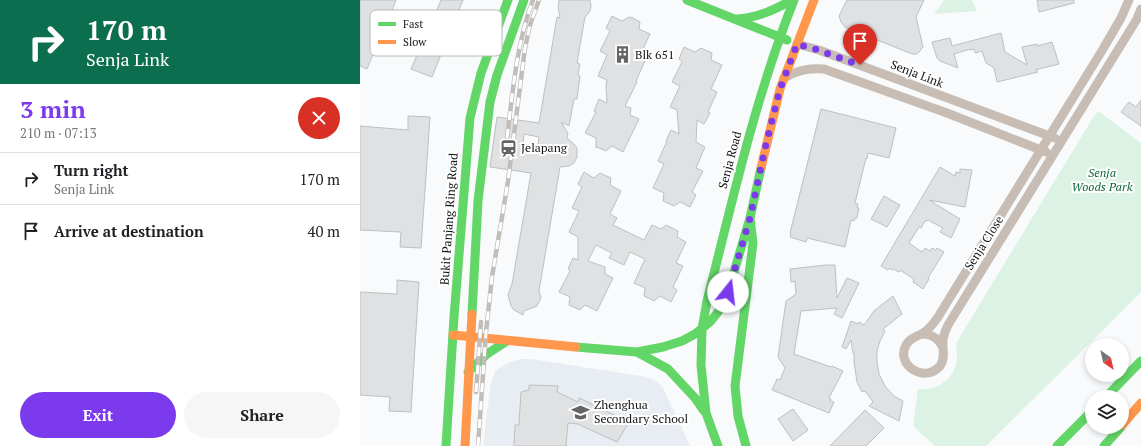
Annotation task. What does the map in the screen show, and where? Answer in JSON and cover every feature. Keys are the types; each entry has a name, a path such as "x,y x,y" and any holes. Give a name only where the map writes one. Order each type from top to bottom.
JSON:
{"main road":[{"name":"Bukit Panjang Ring Road","path":"502,16 508,0"},
{"path":"465,446 478,201 490,102 497,75 524,0"},
{"name":"Senja Link","path":"687,0 797,44"},
{"path":"732,19 752,18 766,15 793,0"},
{"name":"Senja Road","path":"706,413 701,365 702,329 707,301 751,125 779,37 793,0"},
{"path":"452,334 507,341 637,352 673,344 688,338 702,329 718,312 728,292 750,218 766,144 784,78 814,0"},
{"name":"Bukit Panjang Ring Road","path":"446,446 452,334 468,138 473,99 487,56"},
{"path":"746,446 738,416 735,386 753,243 750,218"},
{"path":"468,372 486,354 507,341"},
{"path":"637,352 668,369 695,398 706,413 718,446"},
{"path":"1113,390 1141,361"},
{"path":"1129,417 1141,403"},
{"path":"1058,446 1085,418"},
{"path":"1104,446 1114,434"}],"street":[{"name":"Senja Close","path":"1129,0 1121,18 938,317 932,326 922,334 910,339 906,344 904,357 907,363 916,372 923,374 929,373 940,366 944,353 943,339 948,325 1137,19 1141,9"},
{"name":"Senja Link","path":"797,44 818,50 1050,135"},
{"path":"784,78 804,69 824,70 947,113 1053,155"},
{"path":"1050,135 1061,141"},
{"path":"922,334 929,334 935,337 940,341 943,347"}],"shaded area":[{"name":"Zhenghua Secondary School","path":"520,359 531,359 652,379 662,386 690,446 483,446 491,382 495,371 508,363"}],"green space":[{"path":"944,0 972,0 977,11 934,14"},
{"name":"Senja Woods Park","path":"1098,111 1141,143 1141,292 1095,338 1085,338 1085,348 986,446 935,446 913,426 918,389 938,386 949,378 953,372 956,366 956,347 958,340"}],"building":[{"path":"360,0 396,0 392,10 370,10 370,56 372,56 367,69 360,66"},
{"path":"441,0 463,0 459,10 437,10"},
{"path":"559,0 590,0 591,6 590,11 585,17 577,63 580,64 578,75 580,76 577,99 574,99 569,126 561,122 568,133 567,138 577,148 577,157 574,163 569,166 560,167 539,291 541,298 537,306 524,311 523,315 514,310 511,306 508,295 512,284 531,173 490,167 497,117 539,123 557,17 560,18 558,7","holes":["524,134 539,137 537,152 522,151"]},
{"path":"847,0 924,0 916,17 923,47 917,54 912,54 845,27 839,16"},
{"path":"1037,0 1074,0 1074,3 1039,12"},
{"path":"612,16 622,21 629,17 633,18 640,22 639,29 650,34 639,58 645,61 636,81 637,82 625,106 631,108 630,115 639,119 623,152 612,146 606,151 597,147 596,148 596,138 585,133 596,112 594,111 599,99 607,103 607,80 598,76 607,55 600,51 610,31 606,28"},
{"path":"1001,33 1005,52 1027,65 1022,47 1037,44 1037,46 1052,42 1059,64 1035,70 1038,72 997,82 994,68 986,63 982,51 975,53 974,49 970,49 954,54 958,68 940,61 937,58 932,42 950,38 952,46"},
{"path":"684,47 695,52 701,48 712,53 711,60 722,65 711,89 717,92 708,112 710,113 704,124 697,120 696,142 705,147 696,168 703,171 692,192 696,195 690,207 680,202 674,206 663,201 664,193 653,188 664,164 658,161 671,130 679,134 677,110 670,107 680,86 672,82 682,62 679,59"},
{"path":"417,56 440,56 432,77 411,69"},
{"path":"1141,100 1141,126 1121,112 1129,102 1136,107"},
{"path":"821,109 896,128 889,158 868,153 855,203 858,204 857,208 859,208 857,218 855,218 854,221 851,220 845,247 807,238 806,242 790,237"},
{"path":"408,116 430,117 421,248 400,247 401,232 360,230 360,126 408,130"},
{"path":"940,167 955,176 956,172 960,173 960,169 972,170 965,207 929,200 960,219 951,238 940,232 943,228 928,220 925,221 921,228 919,227 909,243 922,252 925,248 930,251 932,248 936,250 937,248 944,252 923,289 913,282 914,279 900,270 899,272 889,268 888,270 881,266"},
{"path":"584,172 594,178 600,173 611,178 610,185 621,191 610,214 617,218 613,225 644,240 652,225 661,229 666,225 678,231 677,237 686,242 676,263 683,266 673,287 677,290 671,302 660,296 654,301 644,296 645,288 634,283 645,259 630,252 624,265 609,258 612,253 596,245 588,261 605,267 605,274 613,278 597,311 585,305 580,310 569,305 570,297 559,292 570,271 568,269 573,258 578,260 578,237 569,232 579,211 572,208 582,187 578,184"},
{"path":"884,196 900,205 887,227 871,219"},
{"path":"835,265 837,298 847,278 859,283 842,318 834,314 837,308 801,311 794,354 843,371 829,398 831,399 830,401 834,402 829,413 772,390 777,379 780,380 785,368 778,357 786,301 796,294 795,281 791,282 790,269"},
{"path":"397,280 419,282 411,412 389,411 390,397 360,395 360,292 397,294"},
{"path":"893,296 902,314 883,329 885,331 877,351 877,362 879,374 885,386 894,396 903,401 899,421 869,406 873,402 865,391 862,392 857,382 851,340 846,349 842,347 851,321 858,324 859,322 864,325 874,311"},
{"path":"529,385 558,386 557,392 578,402 579,398 629,422 617,442 578,424 568,423 566,446 514,446 515,425 519,425 521,392 529,390"},
{"path":"793,409 808,430 793,441 778,419"},
{"path":"865,410 884,428 866,446 830,446"}],"railway":[{"path":"507,138 519,51 527,17 533,0"},
{"path":"478,446 486,332 492,277 508,181 525,48 530,25 539,0"},
{"path":"476,392 481,322"}],"traffic: fast":[{"path":"502,16 508,0"},
{"path":"472,314 478,201 490,102 497,75 524,0"},
{"path":"687,0 787,40"},
{"path":"736,19 765,13 792,0"},
{"path":"702,329 707,301 756,111 780,37 794,0"},
{"path":"446,446 454,317 470,118 481,73 487,56"},
{"path":"576,347 637,352 663,347 682,341 695,334 710,322 718,312 728,292 750,218 761,168"},
{"path":"746,446 738,416 735,386 753,243 750,218"},
{"path":"702,329 701,365 706,413 718,446"},
{"path":"468,372 487,354 507,341"},
{"path":"637,352 668,369 695,398 704,411"},
{"path":"1113,390 1141,361"},
{"path":"1057,446 1085,418"},
{"path":"1104,446 1115,434"}],"traffic: slow":[{"path":"761,168 780,89 814,0"},
{"path":"465,446 472,314"},
{"path":"453,335 576,347"},
{"path":"1129,417 1141,403"}],"place":[{"name":"Blk 651","path":"622,55"},
{"name":"Jelapang","path":"508,148"},
{"name":"Zhenghua Secondary School","path":"581,412"}],"route":[{"path":"728,292 750,218 780,89 797,44 860,65"}]}
